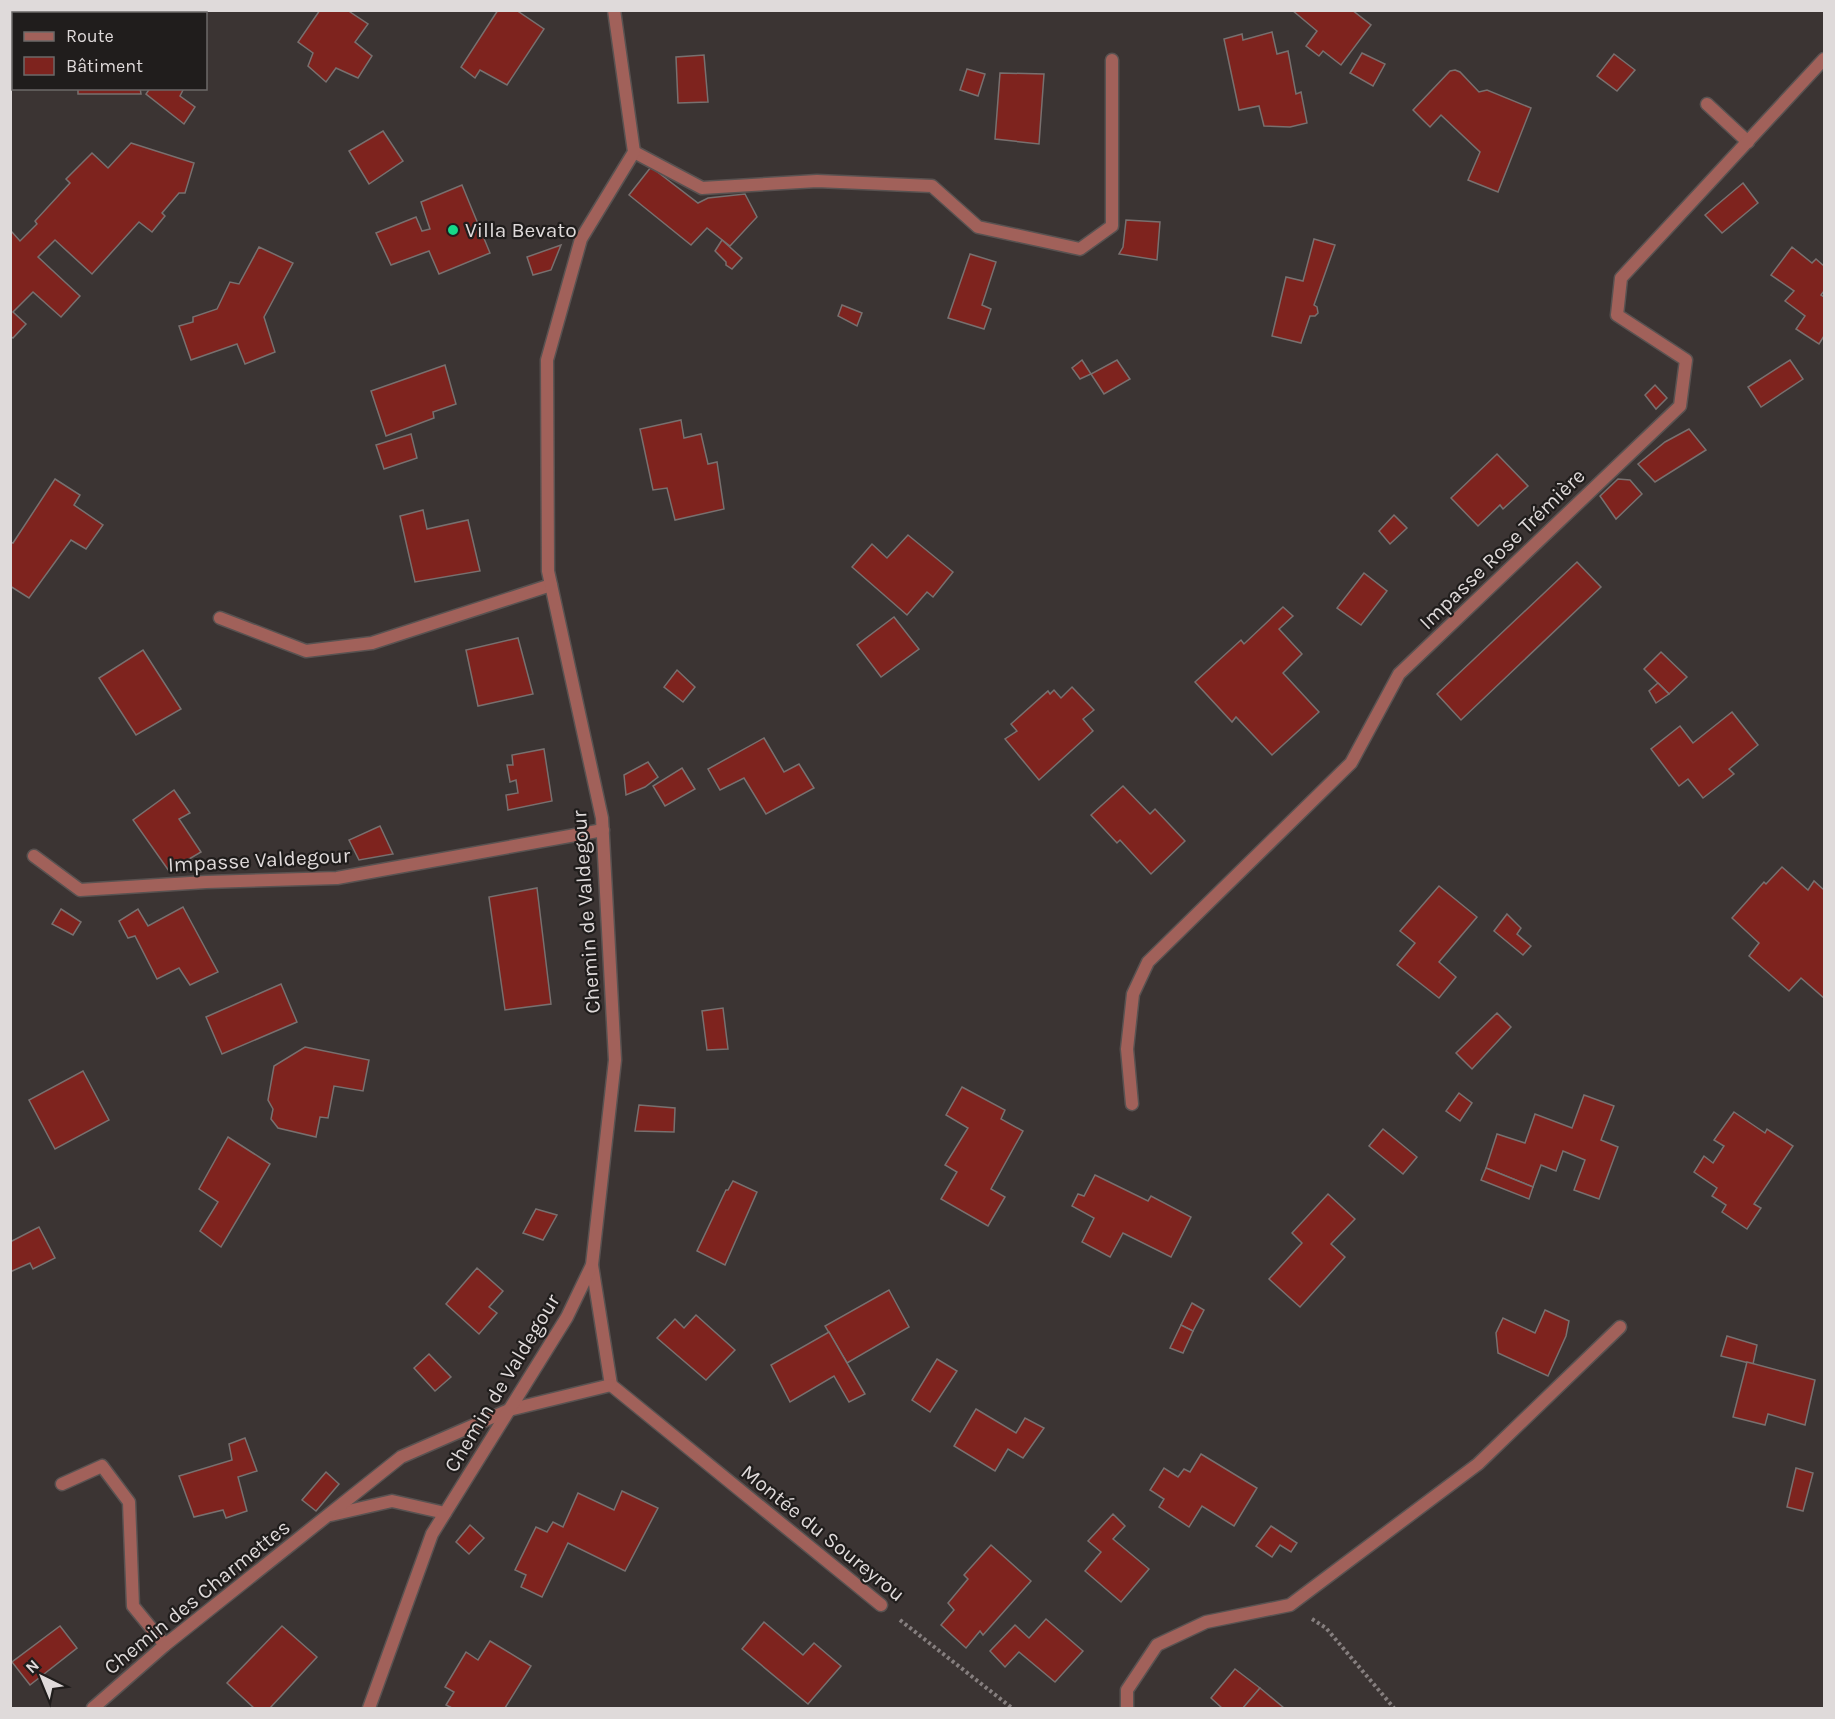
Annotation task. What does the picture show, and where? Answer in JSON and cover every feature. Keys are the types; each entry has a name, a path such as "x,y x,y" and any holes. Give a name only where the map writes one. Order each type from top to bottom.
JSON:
{"street":[{"path":"614,10 634,152 702,188 817,181 932,186 978,227 1080,249 1112,226 1112,60"},
{"name":"Impasse Rose Trémière","path":"1132,1104 1127,1049 1133,994 1148,962 1351,763 1399,674 1680,406 1686,360 1617,315 1621,278 1824,59"},
{"path":"1707,104 1748,142"},
{"name":"Chemin de Valdegour","path":"369,1708 432,1534 567,1317 592,1265 615,1060 602,818 548,571 547,360 581,239 634,152"},
{"path":"219,618 306,651 372,642 551,585"},
{"name":"Impasse Valdegour","path":"33,856 80,890 206,882 337,879 603,830"},
{"path":"592,1265 611,1385"},
{"path":"1127,1708 1126,1690 1157,1645 1206,1622 1290,1605 1478,1464 1620,1327"},
{"name":"Chemin des Charmettes","path":"93,1708 165,1645 401,1457 509,1410 611,1385"},
{"name":"Montée du Soureyrou","path":"611,1385 881,1605"},
{"path":"62,1484 102,1466 129,1502 133,1606 165,1645"},
{"name":"Chemin des Charmettes","path":"327,1516 393,1501 445,1513"}],"path":[{"name":"Montée du Soureyrou","path":"881,1605 1012,1708"},
{"path":"1290,1605 1326,1629 1394,1708"}],"building":[{"path":"320,10 347,10 368,24 355,42 372,56 358,78 336,68 326,82 308,66 313,53 298,42"},
{"path":"498,10 516,10 544,29 507,85 480,70 475,78 461,67"},
{"path":"1292,10 1352,10 1371,25 1341,65 1323,51 1319,56 1306,46 1317,31"},
{"path":"1272,32 1277,54 1288,51 1296,94 1301,92 1307,123 1290,127 1264,126 1259,106 1239,110 1224,39 1242,34 1243,40"},
{"path":"1362,53 1385,64 1373,86 1350,73"},
{"path":"1614,54 1635,70 1617,91 1597,76"},
{"path":"704,55 708,102 678,103 676,57"},
{"path":"967,69 985,74 978,96 960,90"},
{"path":"1450,71 1460,72 1479,92 1487,90 1531,108 1498,192 1468,180 1480,152 1441,115 1430,127 1413,110"},
{"path":"1000,73 1044,74 1039,144 995,139"},
{"path":"78,90 140,90 141,94 78,94"},
{"path":"149,90 183,90 180,96 195,107 184,124 146,94"},
{"path":"383,131 403,161 369,184 349,151"},
{"path":"131,143 194,163 185,193 179,193 162,213 165,216 152,232 139,222 92,274 55,240 38,257 80,296 61,317 33,292 13,312 26,324 13,338 10,336 10,234 12,232 20,241 70,183 66,179 92,153 108,168"},
{"path":"651,167 698,203 708,198 745,194 757,217 730,246 707,228 691,245 629,195"},
{"path":"1743,183 1758,203 1722,233 1705,215"},
{"name":"Villa Bevato","path":"462,185 490,253 439,274 429,251 391,265 376,233 416,217 422,231 430,229 421,202"},
{"path":"1126,220 1160,222 1157,260 1119,254 1123,247"},
{"path":"1314,239 1335,245 1314,305 1318,313 1310,316 1301,343 1272,336 1286,277 1303,281"},
{"path":"722,240 742,258 732,269 715,251"},
{"path":"561,245 551,270 533,275 527,257"},
{"path":"259,247 293,263 264,317 275,352 245,364 237,344 191,360 179,326 193,322 193,317 217,309 230,282 239,284"},
{"path":"1792,247 1812,263 1816,259 1824,266 1824,291 1821,295 1824,297 1824,336 1819,344 1796,329 1805,316 1785,301 1794,291 1771,275"},
{"path":"970,254 996,262 982,305 991,309 984,329 948,318"},
{"path":"842,305 862,313 857,326 838,316"},
{"path":"1082,360 1091,374 1080,379 1072,368"},
{"path":"1117,360 1130,379 1104,394 1091,374"},
{"path":"1790,360 1803,379 1761,407 1748,387"},
{"path":"445,365 456,404 433,412 434,418 386,436 371,391"},
{"path":"1655,385 1667,398 1656,409 1645,395"},
{"path":"681,420 684,438 701,434 708,464 717,462 724,509 675,520 667,488 653,490 640,429"},
{"path":"1689,429 1706,450 1655,482 1638,464 1665,442"},
{"path":"411,434 417,458 384,469 376,445"},
{"path":"1497,454 1528,486 1503,509 1500,505 1478,526 1451,498"},
{"path":"55,479 80,495 74,505 103,525 86,549 71,540 29,598 10,586 10,542 13,543"},
{"path":"1618,479 1630,480 1642,494 1616,519 1600,496"},
{"path":"423,510 427,529 468,520 480,571 415,582 400,516"},
{"path":"1394,515 1407,528 1390,544 1379,531"},
{"path":"908,535 953,572 933,597 927,592 907,615 852,567 872,544 887,558"},
{"path":"1577,562 1601,587 1461,720 1437,694"},
{"path":"1364,573 1387,591 1361,625 1337,608"},
{"path":"1283,607 1293,616 1279,629 1302,654 1283,673 1319,712 1272,755 1236,717 1232,722 1195,682 1241,640 1244,644"},
{"path":"894,617 919,649 881,677 857,645"},
{"path":"518,638 533,694 478,706 466,650"},
{"path":"143,650 181,709 136,735 99,678"},
{"path":"1661,652 1687,677 1669,694 1644,669"},
{"path":"677,670 695,687 683,702 664,687"},
{"path":"1658,683 1669,694 1656,703 1649,691"},
{"path":"1072,687 1094,710 1083,719 1093,731 1039,780 1005,739 1017,731 1011,724 1048,691 1050,694 1054,690 1061,698"},
{"path":"1732,712 1758,745 1729,769 1734,774 1703,798 1688,779 1679,786 1651,749 1680,726 1693,743"},
{"path":"764,738 784,772 799,764 814,788 766,814 744,778 720,790 708,769"},
{"path":"544,749 552,801 508,810 506,795 518,793 516,780 510,782 507,765 513,765 512,755"},
{"path":"648,762 658,777 645,787 626,795 624,775"},
{"path":"682,768 695,789 665,806 653,786"},
{"path":"1123,786 1150,814 1155,809 1185,841 1151,874 1120,840 1117,843 1091,815"},
{"path":"174,790 190,813 179,819 201,852 169,871 133,820"},
{"path":"380,826 393,854 359,860 349,840"},
{"path":"1782,867 1808,890 1814,881 1824,890 1824,998 1801,978 1789,991 1749,956 1759,943 1732,918 1764,882 1766,884"},
{"path":"1439,886 1477,917 1439,962 1456,977 1439,998 1397,965 1415,943 1400,931"},
{"path":"537,888 551,1004 505,1010 489,897"},
{"path":"183,907 218,972 190,985 179,968 157,979 135,936 128,938 119,921 138,909 148,926"},
{"path":"61,909 81,922 73,935 52,924"},
{"path":"1507,914 1521,928 1517,934 1531,946 1523,955 1494,931"},
{"path":"281,984 297,1022 222,1054 206,1017"},
{"path":"723,1008 728,1049 707,1050 702,1011"},
{"path":"1497,1013 1511,1027 1472,1069 1456,1053"},
{"path":"305,1047 369,1060 363,1091 334,1086 328,1118 320,1117 316,1137 278,1128 271,1119 273,1109 268,1100 274,1066"},
{"path":"83,1071 109,1120 55,1149 29,1100"},
{"path":"962,1087 1005,1110 1001,1119 1023,1131 991,1189 1005,1197 988,1226 941,1199 957,1172 945,1165 968,1128 946,1115"},
{"path":"1459,1093 1472,1103 1460,1121 1446,1111"},
{"path":"1584,1095 1614,1106 1601,1140 1618,1147 1599,1199 1574,1190 1585,1160 1563,1151 1556,1171 1541,1165 1533,1187 1486,1168 1497,1134 1525,1143 1535,1114 1572,1128"},
{"path":"639,1105 675,1108 674,1132 635,1131"},
{"path":"1734,1112 1765,1133 1767,1129 1793,1146 1754,1204 1761,1208 1747,1229 1722,1212 1726,1205 1712,1196 1717,1188 1694,1172 1704,1156 1713,1163 1724,1146 1714,1140"},
{"path":"1383,1129 1417,1157 1403,1174 1369,1146"},
{"path":"228,1137 270,1164 221,1247 200,1231 218,1202 199,1189"},
{"path":"1486,1168 1533,1187 1529,1199 1481,1180"},
{"path":"1095,1175 1148,1201 1151,1196 1191,1217 1171,1257 1123,1233 1110,1257 1082,1242 1094,1218 1072,1206 1078,1194 1084,1196"},
{"path":"733,1181 757,1192 725,1265 697,1251 726,1190"},
{"path":"1328,1194 1355,1219 1331,1244 1345,1257 1300,1307 1269,1279 1302,1243 1292,1233"},
{"path":"536,1209 557,1215 543,1240 523,1233"},
{"path":"39,1227 55,1258 33,1269 30,1263 10,1272 10,1242"},
{"path":"477,1268 503,1291 489,1307 497,1313 479,1334 446,1304"},
{"path":"889,1290 909,1327 847,1363 825,1326"},
{"path":"1192,1303 1204,1310 1193,1331 1181,1325"},
{"path":"1545,1310 1569,1321 1566,1336 1548,1376 1498,1353 1496,1333 1503,1318 1535,1333"},
{"path":"696,1315 735,1350 706,1380 657,1338 675,1319 684,1328"},
{"path":"1181,1325 1193,1331 1183,1353 1170,1348"},
{"path":"829,1332 865,1394 849,1402 834,1376 790,1402 771,1365"},
{"path":"1727,1336 1757,1345 1753,1364 1721,1356"},
{"path":"429,1354 451,1377 435,1391 414,1368"},
{"path":"937,1359 957,1371 930,1412 912,1400"},
{"path":"1747,1362 1815,1380 1805,1425 1768,1414 1765,1425 1733,1417"},
{"path":"976,1409 1016,1433 1025,1418 1044,1428 1023,1458 1008,1449 995,1471 954,1446"},
{"path":"245,1438 257,1471 238,1477 247,1511 226,1518 223,1510 194,1517 179,1476 232,1460 229,1444"},
{"path":"1201,1454 1257,1488 1234,1526 1202,1506 1189,1527 1159,1507 1164,1499 1150,1490 1164,1468 1178,1477 1184,1469 1190,1472"},
{"path":"1796,1468 1813,1473 1803,1511 1787,1507"},
{"path":"326,1472 339,1484 316,1511 302,1500"},
{"path":"622,1491 658,1508 625,1571 568,1543 542,1597 521,1587 526,1575 515,1570 536,1527 547,1532 553,1522 563,1527 578,1493 614,1510"},
{"path":"1113,1514 1125,1526 1113,1539 1149,1569 1121,1602 1085,1571 1101,1552 1088,1541"},
{"path":"470,1525 484,1538 469,1554 456,1542"},
{"path":"1271,1526 1297,1543 1291,1552 1280,1545 1272,1557 1256,1546"},
{"path":"991,1545 1031,1581 983,1635 980,1631 966,1648 941,1625 954,1610 948,1603 968,1579 964,1575"},
{"path":"1046,1619 1083,1651 1055,1682 1019,1652 1005,1667 990,1651 1015,1625 1029,1638"},
{"path":"764,1622 803,1655 814,1643 841,1666 808,1704 742,1649"},
{"path":"60,1626 77,1648 30,1685 12,1662"},
{"path":"282,1626 317,1657 270,1708 254,1708 227,1683"},
{"path":"490,1641 531,1666 505,1708 452,1708 446,1705 454,1692 445,1687 466,1652 478,1660"},
{"path":"1235,1669 1260,1688 1243,1708 1222,1708 1211,1698"},
{"path":"1260,1688 1284,1708 1243,1708"}],"place":[{"name":"Villa Bevato","path":"453,230"}]}
